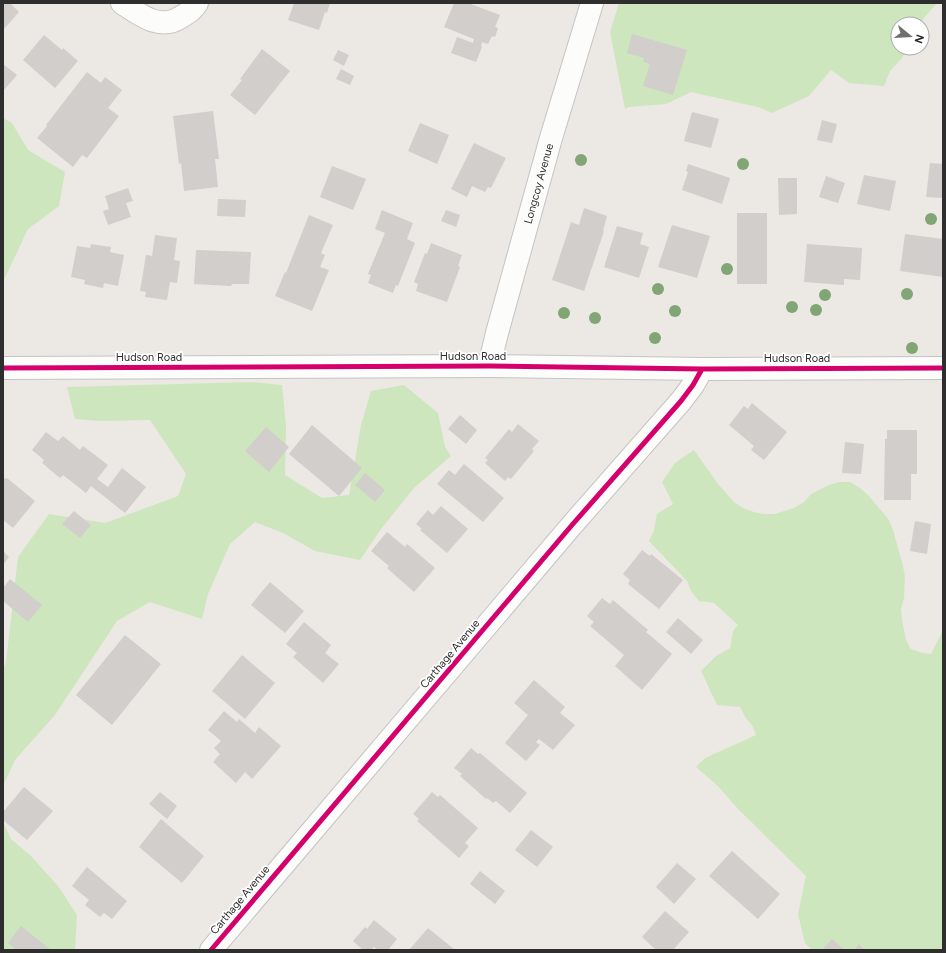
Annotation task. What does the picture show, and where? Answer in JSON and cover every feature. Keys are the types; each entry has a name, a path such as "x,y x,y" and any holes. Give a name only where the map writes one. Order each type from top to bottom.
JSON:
{"street":[{"path":"122,3 140,16 157,23 175,22 193,10 197,3"},
{"name":"Longcoy Avenue","path":"489,366 551,138 592,3"},
{"name":"Hudson Road","path":"3,368 489,366 702,369 943,368"},
{"name":"Carthage Avenue","path":"211,950 572,525 678,405 693,385 702,369"}],"green space":[{"path":"619,3 937,3 926,16 890,16 890,56 903,56 890,71 884,86 849,83 831,70 809,96 772,113 758,107 691,92 666,104 629,107 625,109 610,32"},
{"path":"3,118 12,123 28,150 65,172 59,206 28,229 3,282"},
{"path":"252,382 282,385 286,426 285,475 322,498 349,495 361,425 371,391 404,385 438,413 445,447 451,456 414,488 381,529 360,560 315,551 283,533 255,522 230,544 208,594 202,619 150,602 117,621 55,715 15,760 3,786 3,670 6,662 18,557 49,514 105,523 178,496 186,474 150,420 99,421 75,419 67,387"},
{"path":"694,450 718,484 734,502 743,508 754,512 775,514 794,508 804,502 811,494 829,485 839,482 850,482 868,495 889,520 905,576 904,598 901,609 906,640 911,649 922,653 931,654 941,634 943,633 943,950 812,950 805,943 798,914 806,876 738,809 718,786 696,767 705,758 756,735 752,725 745,717 740,707 717,705 701,671 716,656 730,648 733,631 738,625 714,603 699,601 691,591 687,581 649,541 654,530 657,514 673,504 662,482 675,463"},
{"path":"3,822 11,839 31,856 58,886 77,915 75,950 3,950"}],"building":[{"path":"3,3 10,3 19,12 3,30"},
{"path":"294,3 330,3 327,13 325,12 319,30 288,20"},
{"path":"454,3 468,3 500,15 495,27 498,28 495,37 492,36 488,44 482,42 482,47 476,62 451,53 457,37 473,43 474,39 444,27"},
{"path":"632,34 687,50 673,95 643,86 650,64 643,62 644,58 627,53"},
{"path":"44,35 62,50 63,48 78,61 55,88 23,60"},
{"path":"262,49 290,71 255,115 230,95 242,80 240,79"},
{"path":"338,50 349,55 344,66 333,60"},
{"path":"3,64 17,75 3,91"},
{"path":"341,69 354,76 350,85 336,79"},
{"path":"87,72 101,83 105,77 122,90 108,108 119,116 87,158 82,155 73,167 37,138"},
{"path":"213,111 219,159 215,159 218,187 184,191 173,116"},
{"path":"692,112 719,119 711,148 684,141"},
{"path":"822,120 837,124 832,143 817,140"},
{"path":"420,123 449,135 437,164 408,151"},
{"path":"474,143 506,158 491,188 488,187 485,192 472,186 467,197 451,189"},
{"path":"930,163 943,164 943,198 926,197"},
{"path":"688,164 730,178 722,204 682,190 688,172 686,171"},
{"path":"332,166 366,179 353,210 320,197"},
{"path":"864,175 896,181 890,211 857,204"},
{"path":"826,176 845,183 838,203 819,197"},
{"path":"778,178 797,178 797,214 779,215"},
{"path":"128,188 133,201 126,203 131,217 108,225 103,211 109,209 105,196"},
{"path":"218,199 246,200 245,217 217,216"},
{"path":"584,208 607,216 604,231 584,291 552,280 571,222 579,225"},
{"path":"382,210 413,223 407,239 415,243 398,286 396,285 393,293 368,283 371,275 368,274 385,233 375,229"},
{"path":"446,210 460,215 456,227 441,221"},
{"path":"737,213 767,213 767,284 737,284"},
{"path":"309,215 333,225 321,253 325,255 320,267 329,270 312,311 275,296 285,272 286,273"},
{"path":"672,225 710,236 697,278 658,267"},
{"path":"617,226 643,233 640,244 649,247 639,278 604,267"},
{"path":"905,234 943,239 943,277 900,271"},
{"path":"155,235 177,238 174,260 180,261 177,283 170,282 167,300 145,297 146,292 140,291 146,255 152,256"},
{"path":"431,243 462,255 458,266 460,267 447,302 416,291 418,284 414,282 425,253 427,254"},
{"path":"91,244 111,247 110,252 124,255 118,286 104,283 103,288 84,284 85,280 71,277 77,246 90,248"},
{"path":"807,244 862,248 860,280 844,279 844,285 804,282"},
{"path":"196,250 251,252 249,284 232,284 231,286 194,284"},
{"path":"752,403 787,432 764,460 751,450 754,446 729,425 744,406 748,409"},
{"path":"460,415 477,430 466,444 448,429"},
{"path":"518,424 539,441 532,449 534,451 511,479 508,477 505,481 485,463 488,460 485,458 509,429 512,432"},
{"path":"312,425 362,468 339,496 289,454"},
{"path":"266,427 289,447 269,472 245,451"},
{"path":"887,430 917,430 917,474 911,474 911,500 884,500 885,439 887,439"},
{"path":"46,432 58,441 63,436 80,450 83,446 108,465 97,479 108,487 122,468 146,487 125,513 91,486 86,493 63,475 60,478 42,463 44,460 32,450"},
{"path":"845,442 864,444 861,474 842,473"},
{"path":"464,464 504,498 483,522 437,484 449,470 455,475"},
{"path":"365,473 385,490 375,502 355,485"},
{"path":"3,477 6,479 7,478 35,501 13,528 3,520"},
{"path":"441,506 468,529 447,553 420,530 422,529 416,524 428,510 433,515"},
{"path":"74,511 91,525 80,538 62,524"},
{"path":"915,521 931,524 927,554 910,551"},
{"path":"387,532 405,547 407,544 435,568 414,592 387,568 389,566 371,551"},
{"path":"642,550 650,556 651,554 683,580 659,609 628,584 630,580 623,574"},
{"path":"3,551 9,557 3,565"},
{"path":"10,579 42,605 28,622 3,601 3,588"},
{"path":"270,582 304,611 285,633 251,605"},
{"path":"602,598 610,604 613,600 648,630 646,632 672,654 642,690 615,666 624,655 590,626 594,622 587,616"},
{"path":"678,618 703,640 691,654 666,632"},
{"path":"304,622 331,645 325,653 339,664 323,683 293,657 297,653 286,644"},
{"path":"125,635 161,664 112,725 76,695"},
{"path":"242,655 275,683 245,719 212,691"},
{"path":"534,680 565,707 560,713 575,725 553,750 539,739 536,742 540,745 526,761 505,743 528,715 514,703"},
{"path":"224,711 237,722 239,719 255,733 259,727 281,746 252,779 245,772 236,783 213,762 220,754 214,748 221,741 208,730"},
{"path":"471,748 478,754 480,753 527,793 510,813 496,801 493,803 487,798 486,799 460,776 462,774 454,768"},
{"path":"24,787 53,811 27,840 3,820 3,812"},
{"path":"160,792 177,806 167,819 149,804"},
{"path":"432,792 438,797 440,795 478,828 465,843 469,846 459,858 417,821 419,819 413,814"},
{"path":"161,819 204,856 182,883 139,847"},
{"path":"531,830 553,847 537,867 515,850"},
{"path":"732,851 780,894 758,919 709,876"},
{"path":"677,863 696,879 674,904 656,887"},
{"path":"87,867 127,901 112,919 104,913 100,917 85,905 89,900 72,886"},
{"path":"480,871 505,891 495,904 470,884"},
{"path":"665,911 689,932 673,950 656,950 642,937"},
{"path":"374,920 397,939 388,950 378,950 374,947 371,950 363,950 353,941 365,927 367,929"},
{"path":"21,926 51,950 16,950 8,943"},
{"path":"428,928 455,950 409,950"},
{"path":"832,939 845,950 822,950"},
{"path":"859,944 865,950 854,950"}],"cycle path":[{"path":"3,368 489,366 702,369 943,368"},
{"path":"211,950 572,525 681,401 693,385 702,369"}]}
